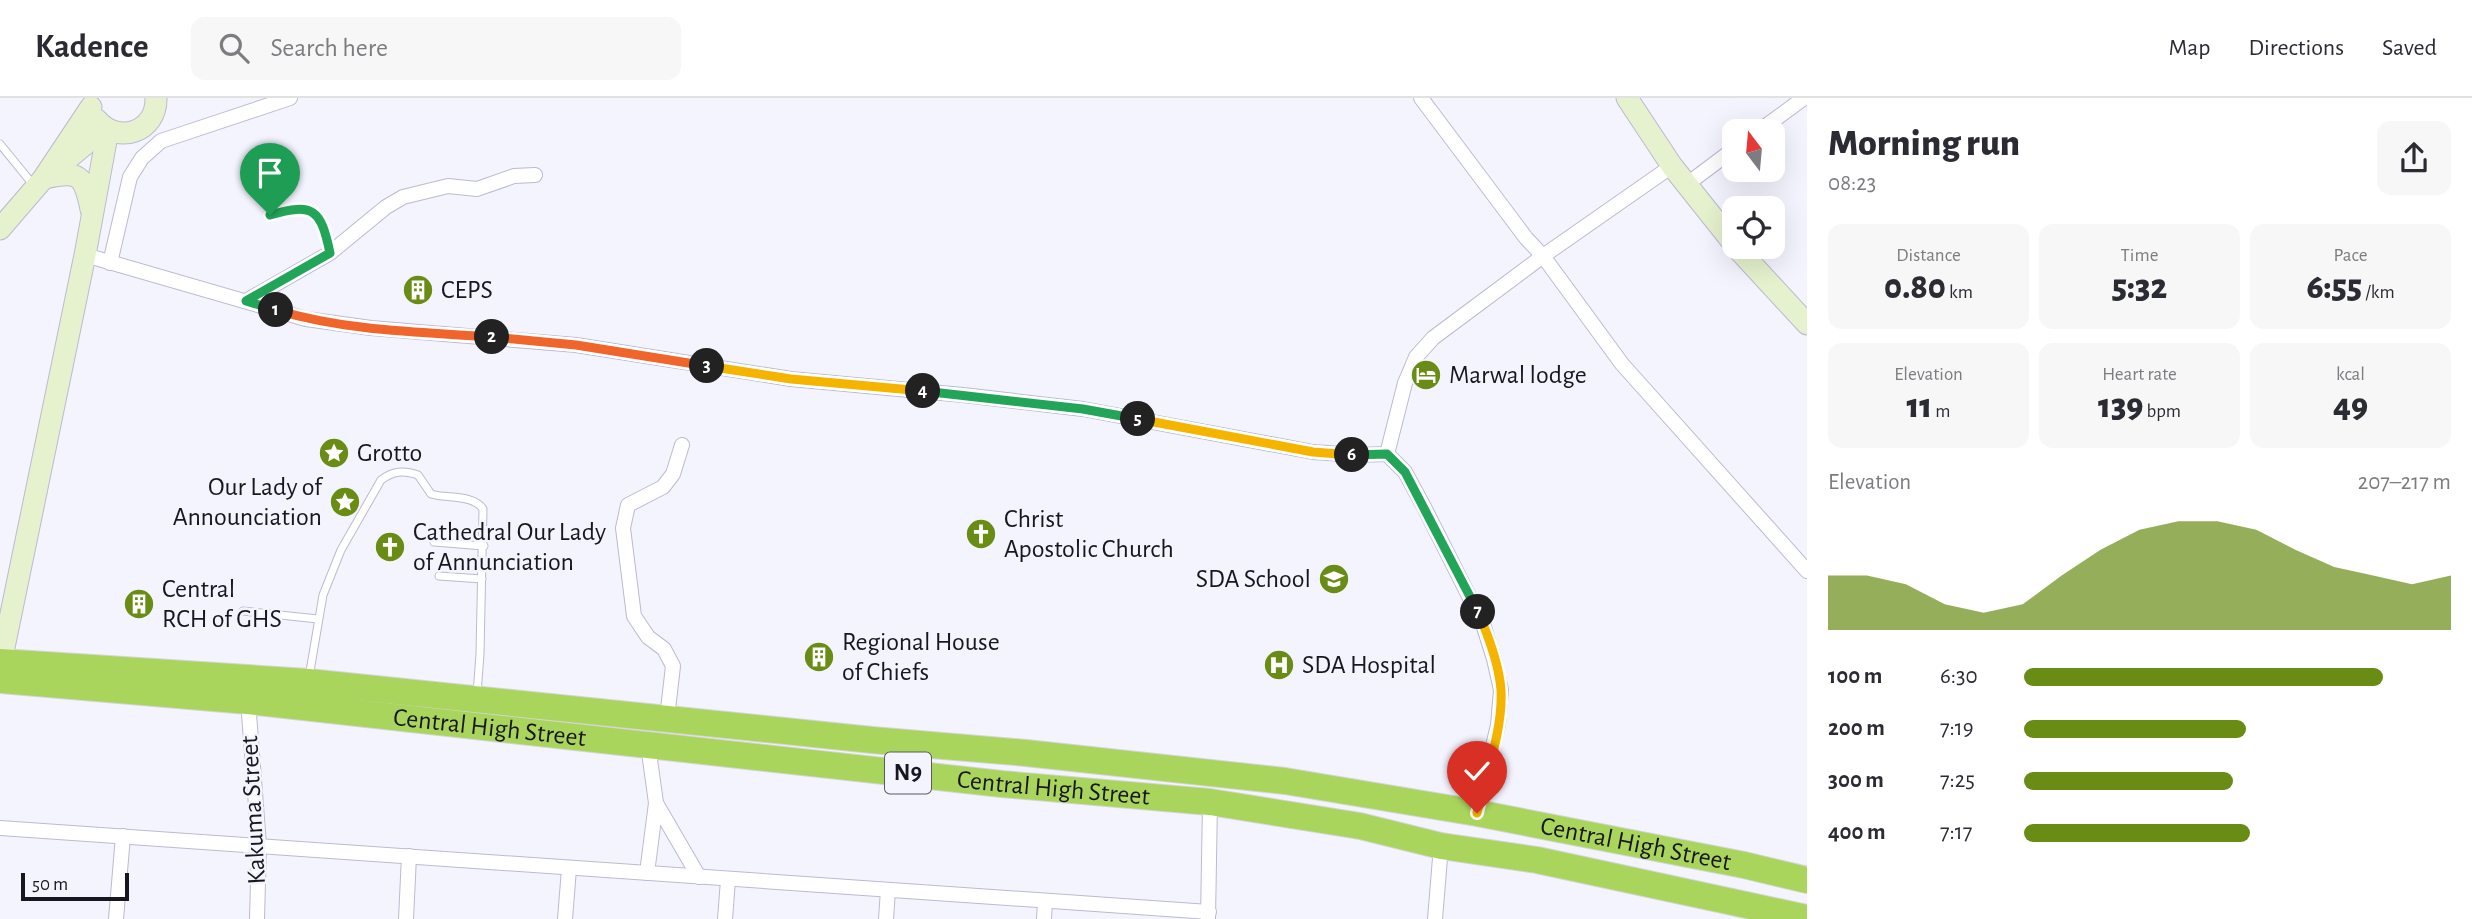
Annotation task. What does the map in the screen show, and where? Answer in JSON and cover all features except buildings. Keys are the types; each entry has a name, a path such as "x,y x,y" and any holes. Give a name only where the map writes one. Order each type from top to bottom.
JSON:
{"highway":[{"name":"Central High Street","path":"0,668 308,682 1285,781 1477,813 1744,865 1807,880"},
{"name":"Central High Street","path":"0,668 247,701 648,746 1002,784 1210,802 1360,826 1441,846 1550,862 1807,918"},
{"path":"853,767 872,740"}],"street":[{"path":"91,102 94,115 113,131 134,132 149,121 154,113 156,98"},
{"path":"110,263 131,177 142,158 161,141 290,98"},
{"path":"1421,98 1622,364 1807,571"},
{"path":"1627,98 1672,166 1722,229"},
{"path":"1775,119 1804,98"},
{"path":"0,229 40,184 91,102"},
{"path":"40,184 113,131"},
{"path":"0,668 92,216 113,131"},
{"path":"1686,185 1722,158"},
{"path":"1387,454 1395,415 1416,357 1433,338 1543,256 1672,166"},
{"path":"40,184 72,174 80,178 86,187 92,216"},
{"path":"246,301 330,253 386,207 403,197 448,186 477,189 514,176 535,175"},
{"path":"85,255 306,319 371,328 576,345 791,379 1083,409 1313,452 1387,454 1405,472 1449,554 1483,624 1494,659 1501,690 1498,725 1477,813"},
{"path":"1749,259 1804,316"},
{"path":"667,718 673,666 664,649 648,638 634,616 623,528 628,505 663,487 674,474 682,445"},
{"name":"Kakuma Street","path":"247,701 259,845 257,919"},
{"path":"647,873 656,803 648,746"},
{"path":"0,828 1045,901 1208,915 1210,802"},
{"path":"656,803 699,877"},
{"path":"116,919 123,836"},
{"path":"1435,919 1441,846"},
{"path":"406,919 409,856"},
{"path":"565,919 569,869"},
{"path":"725,919 728,880"},
{"path":"886,919 888,890"},
{"path":"1044,919 1045,901"}],"lane":[{"path":"0,144 40,184"},
{"path":"270,215 294,208 306,209 318,216 324,227 330,253"},
{"path":"308,682 323,595 341,550 381,480 391,473 411,472 418,475 431,494 480,503 485,515 476,698"},
{"path":"434,542 484,546"},
{"path":"439,576 482,579"},
{"path":"243,611 318,619"}],"place":[{"name":"CEPS","path":"418,290"},
{"name":"Marwal lodge","path":"1426,375"},
{"name":"Grotto","path":"334,453"},
{"name":"Our Lady of Announciation","path":"345,502"},
{"name":"Christ Apostolic Church","path":"981,534"},
{"name":"Cathedral Our Lady of Annunciation","path":"390,547"},
{"name":"SDA School","path":"1334,579"},
{"name":"Central RCH of GHS","path":"139,604"},
{"name":"Regional House of Chiefs","path":"819,657"},
{"name":"SDA Hospital","path":"1279,665"}],"route":[{"path":"270,215 294,208 306,209 318,216 324,227 330,253 246,301 306,319 371,328 576,345 791,379 1083,409 1313,452 1387,454 1405,472 1424,507 1483,624 1494,659 1501,690 1498,725 1477,813"}]}
